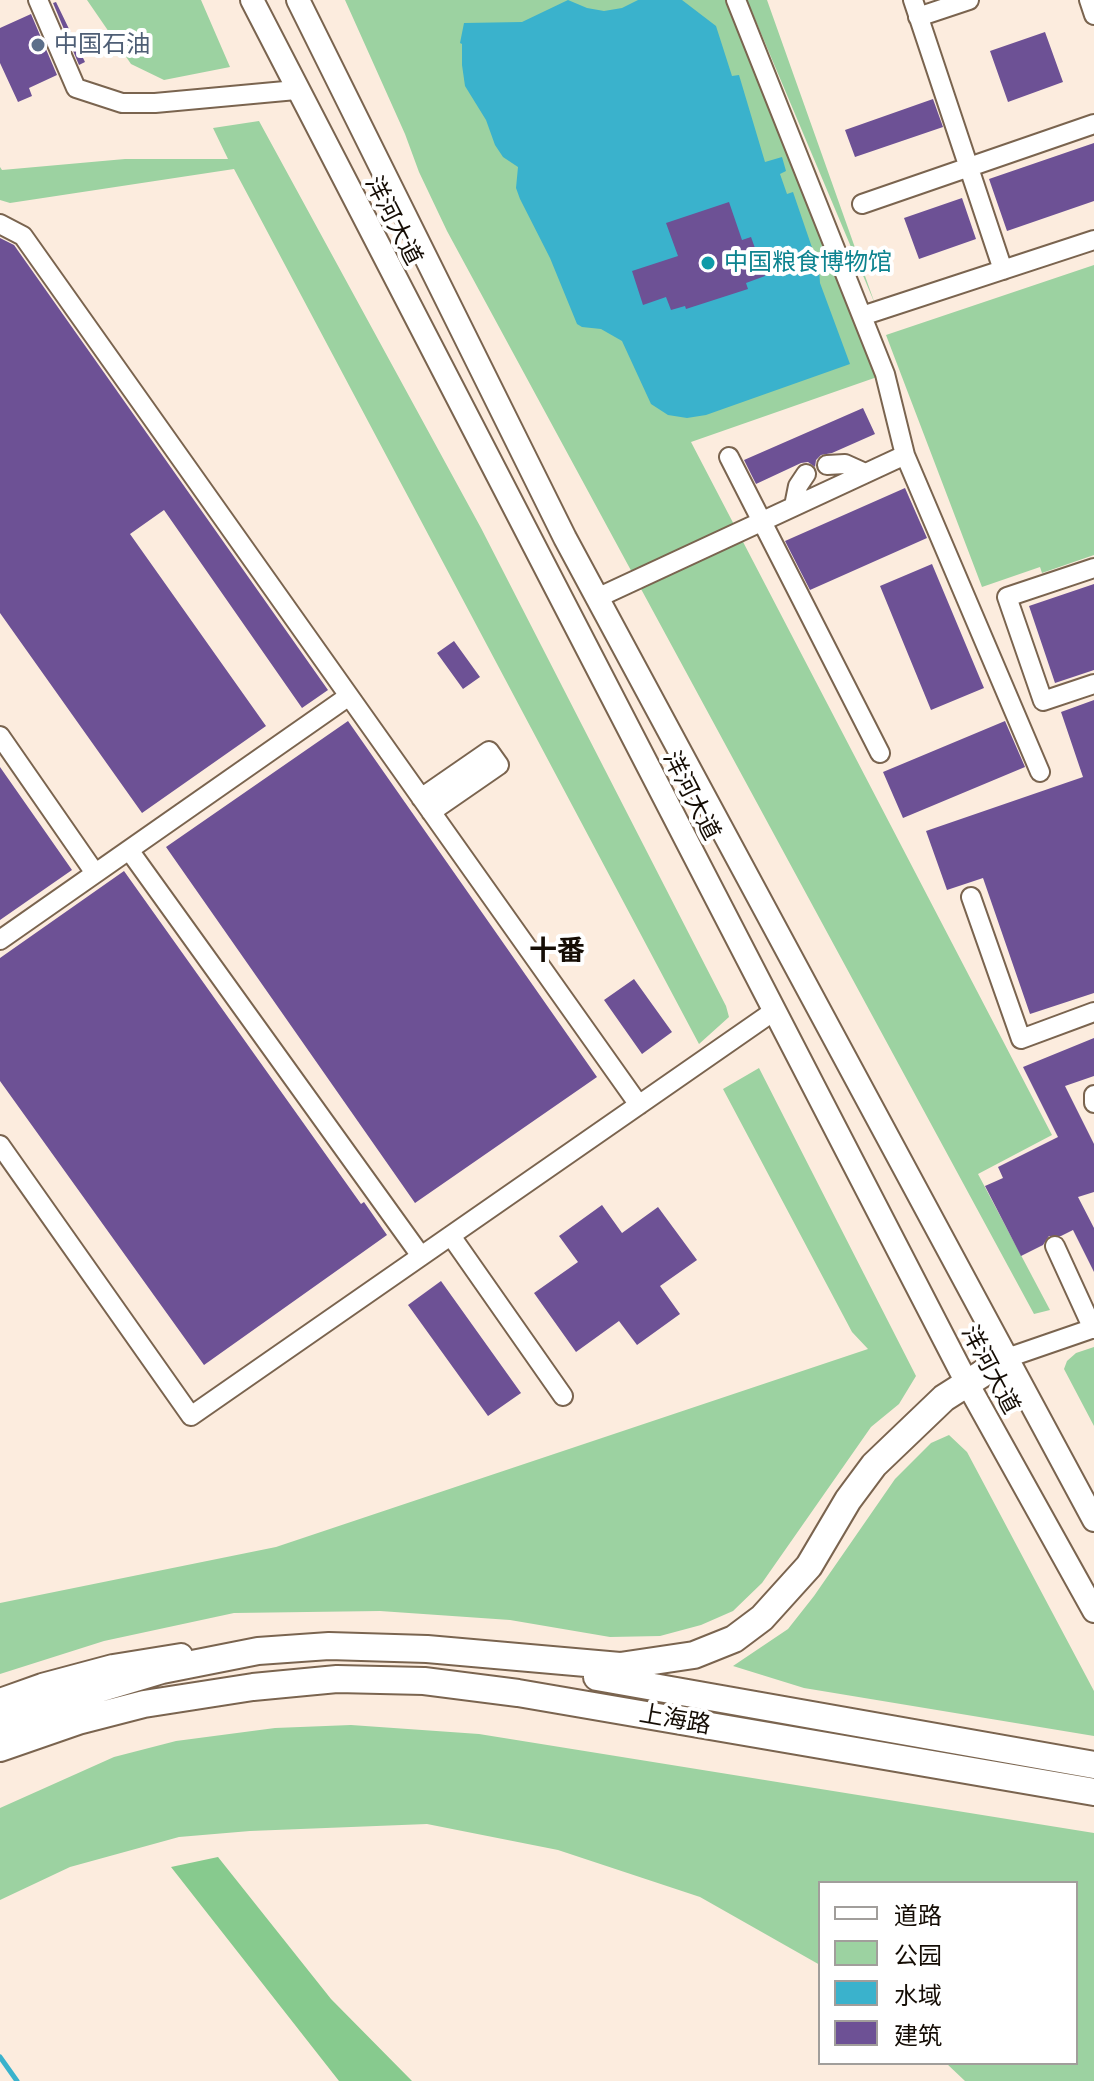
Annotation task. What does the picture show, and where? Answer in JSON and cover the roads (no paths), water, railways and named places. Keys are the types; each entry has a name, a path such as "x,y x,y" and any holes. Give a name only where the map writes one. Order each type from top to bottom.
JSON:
{"highway":[{"name":"上海路","path":"0,1722 48,1704 162,1670 258,1651 329,1646 427,1649 620,1666 694,1655 734,1639 762,1618 809,1566 848,1500 874,1465 912,1426 967,1383 1007,1358"},
{"name":"上海路","path":"427,1649 1094,1765"},
{"name":"上海路","path":"0,1748 78,1721 144,1704 253,1687 337,1679 424,1681 502,1691 1094,1792"}],"main road":[{"name":"洋河大道","path":"252,0 967,1383 1094,1611"},
{"name":"洋河大道","path":"298,0 565,538 1094,1520"},
{"name":"上海路","path":"0,1700 113,1666 193,1653 258,1651"},
{"name":"上海路","path":"0,1759 115,1720 253,1687"}],"street":[{"path":"38,0 76,88 122,103 155,103 296,90"},
{"path":"736,0 885,374 905,455 1040,772"},
{"path":"969,0 915,8 1003,270"},
{"path":"1089,0 1094,15"},
{"path":"862,204 1094,124"},
{"path":"0,224 23,236 639,1105"},
{"path":"862,316 1094,240"},
{"path":"597,598 905,455"},
{"path":"729,457 880,753"},
{"path":"827,465 845,464 865,473"},
{"path":"794,506 798,486 806,474"},
{"path":"1094,568 1007,597 1043,701 1094,684"},
{"path":"0,940 349,696"},
{"path":"0,736 95,873"},
{"path":"129,850 421,1256"},
{"path":"971,897 1021,1039 1094,1012"},
{"path":"0,1145 191,1416 774,1011"},
{"path":"1094,1095 1094,1103"},
{"path":"451,1236 563,1396"},
{"path":"1007,1358 1094,1328 1055,1246"}],"water":[{"path":"568,0 604,11 622,8 638,0 682,0 716,26 732,76 739,75 765,162 782,157 786,171 780,174 787,194 793,192 819,268 820,283 850,364 706,415 687,418 668,415 651,404 622,341 601,329 577,324 550,258 520,199 516,188 518,167 503,157 495,145 486,120 465,86 460,43 464,23 522,22"}],"waterway":[{"path":"0,2057 17,2081"}],"place":[{"name":"中国石油","path":"38,45"},
{"name":"中国粮食博物馆","path":"708,263"}],"district":[{"name":"十番","path":"557,952"}]}
